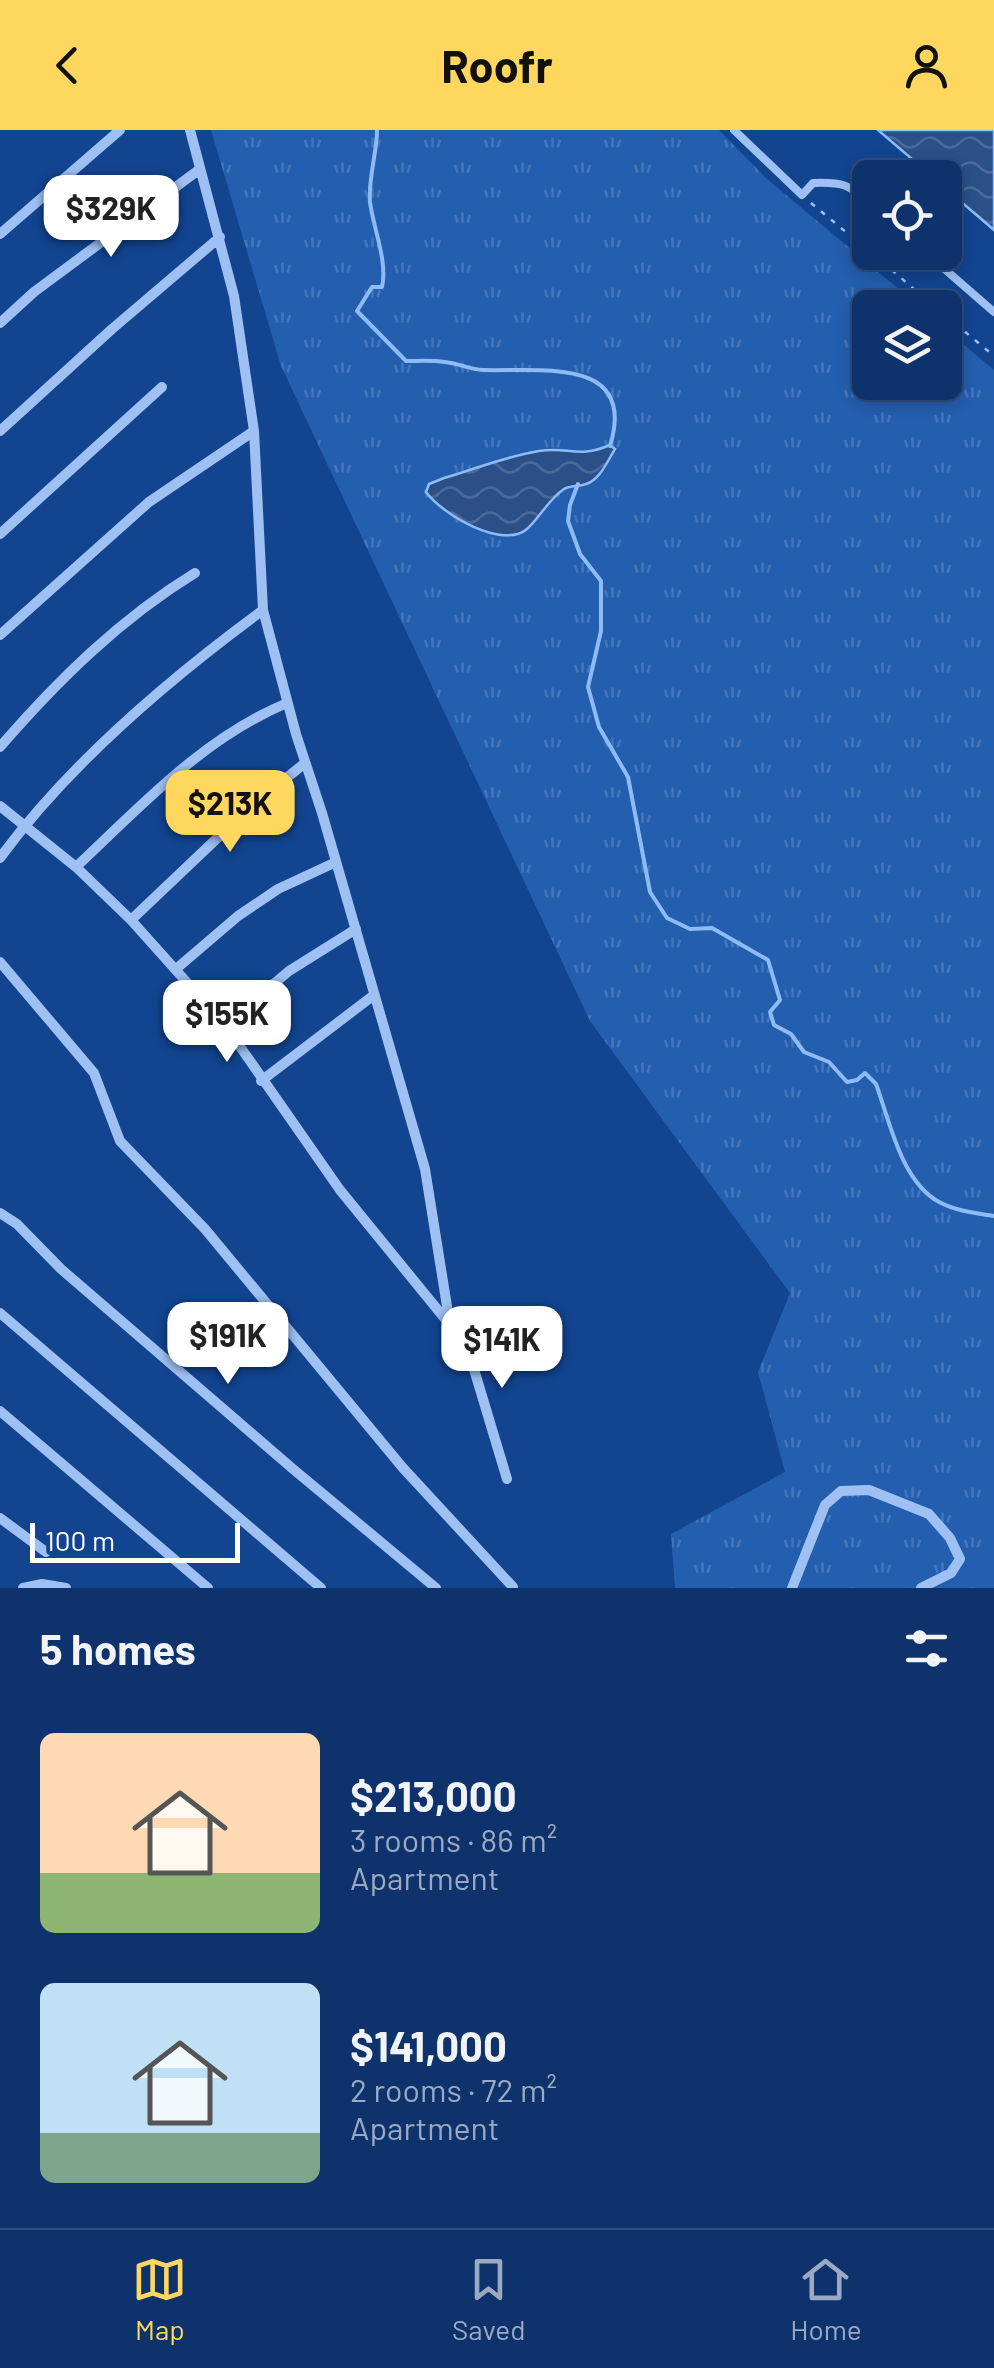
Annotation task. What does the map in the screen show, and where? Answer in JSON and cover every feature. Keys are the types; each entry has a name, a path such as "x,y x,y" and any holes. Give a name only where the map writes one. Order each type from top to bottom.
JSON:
{"street":[{"path":"0,234 120,130"},
{"path":"190,130 234,296 254,431 262,610 425,1169 450,1324"},
{"path":"0,323 34,292 200,170"},
{"path":"0,431 112,328 220,237"},
{"path":"0,534 162,387"},
{"path":"0,634 149,502 254,431"},
{"path":"0,747 51,689 152,600 194,573"},
{"path":"0,858 24,825 141,707 262,610"},
{"path":"76,868 165,783 222,737 252,718 288,704"},
{"path":"130,920 250,808 306,763"},
{"path":"0,806 76,868 130,920 225,1025 340,1190 450,1324 473,1366 506,1479"},
{"path":"176,969 238,916 278,890 336,862"},
{"path":"225,1025 289,970 356,929"},
{"path":"0,962 94,1073 120,1141 205,1229 403,1468 513,1588"},
{"path":"262,1080 374,995"},
{"path":"0,1213 292,1469 436,1588"},
{"path":"0,1312 321,1588"},
{"path":"0,1411 208,1588"},
{"path":"792,1588 825,1505 841,1492 869,1490 929,1514 950,1538 960,1559 951,1573 921,1588"},
{"path":"0,1518 46,1552"},
{"path":"23,1588 42,1584 66,1588"}],"lane":[{"path":"734,130 802,195 813,183 840,182 852,188"},
{"path":"946,270 994,312"}],"path":[{"path":"802,195 852,237"},
{"path":"891,270 915,290"},
{"path":"962,329 994,356"}],"green space":[{"path":"211,130 719,130 767,179 852,250 852,270 876,270 900,290 852,290 852,400 962,400 962,343 994,370 994,1588 675,1588 671,1534 785,1472 758,1372 790,1293 590,1021 281,366"}],"water":[{"path":"878,130 994,130 994,230 962,203 962,160 913,160"},
{"path":"610,445 615,449 595,478 564,489 527,529 516,534 503,535 473,527 445,510 426,492 429,484 515,456 549,450 581,452"}],"waterway":[{"path":"377,130 370,202 382,256 382,287 372,287 357,311 406,361 440,361 478,370 555,371 597,382 610,396 615,417 610,446"},
{"path":"578,484 568,521 580,554 601,581 601,631 588,687 599,727 628,777 650,892 667,918 690,929 712,928 768,960 780,1000 770,1012 774,1025 791,1034 804,1052 829,1062 847,1082 865,1073 876,1084 898,1149 926,1192 952,1208 994,1216"}]}
